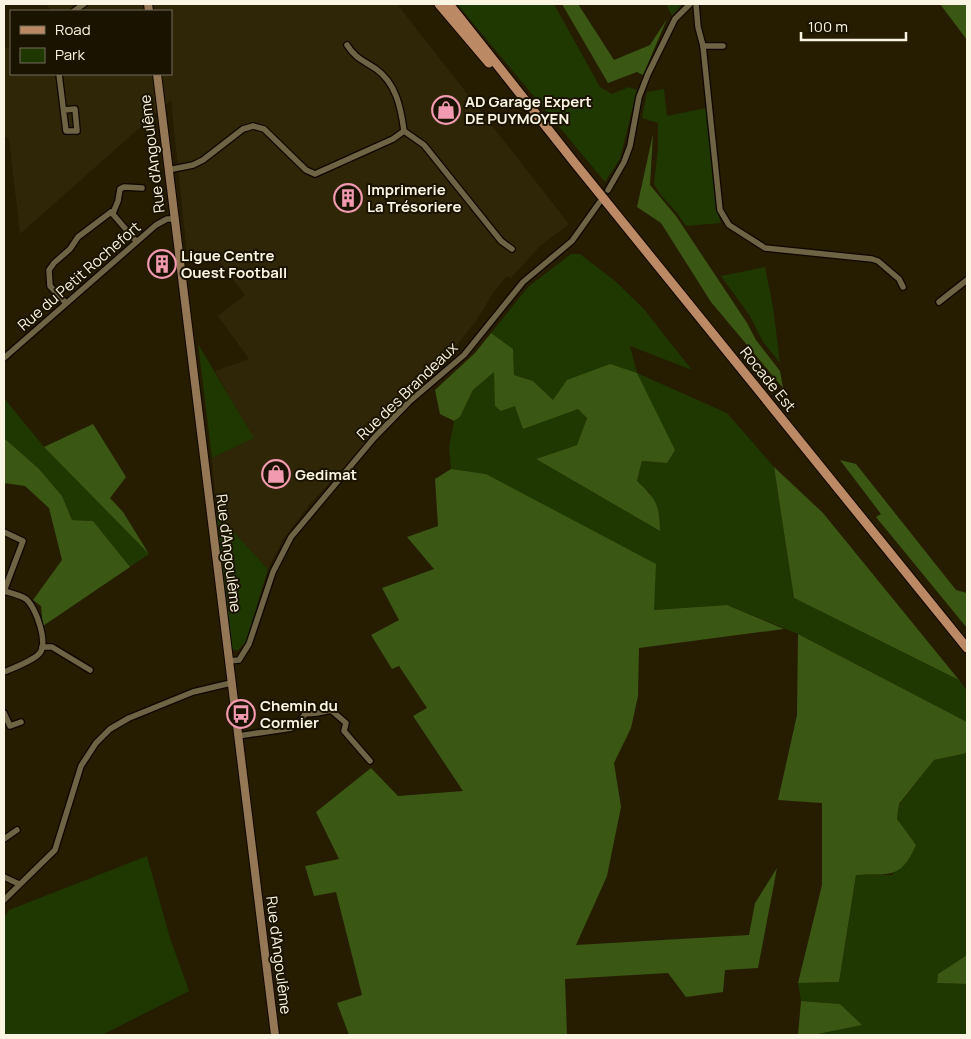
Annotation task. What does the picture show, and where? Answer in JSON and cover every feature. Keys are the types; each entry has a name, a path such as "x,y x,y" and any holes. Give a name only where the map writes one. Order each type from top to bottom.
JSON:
{"main road":[{"name":"Rocade Est","path":"439,4 548,129"},
{"name":"Rocade Est","path":"449,4 967,648"}],"street":[{"path":"608,190 624,162 630,146 639,97 648,74 675,19 690,4"},
{"path":"696,4 698,27 703,46 720,210 729,225 765,248 878,261 900,279 903,287"},
{"path":"346,45 353,55 386,77 394,90 402,113 404,131 424,145 501,241 512,249"},
{"path":"703,46 723,46"},
{"path":"59,75 64,110"},
{"name":"Rue d'Angoulême","path":"157,75 275,1035"},
{"path":"168,170 193,166 243,129 253,126 264,129 306,170 315,174 393,139 404,131"},
{"path":"113,213 120,188 142,188"},
{"name":"Rue des Brandeaux","path":"228,661 239,660 249,644 273,572 291,537 347,468 380,432 416,396 464,355 523,282 572,241 599,203"},
{"path":"66,304 49,283 50,267 70,249 78,237 109,212 113,213"},
{"path":"113,213 136,241"},
{"name":"Rue du Petit Rochefort","path":"4,358 136,241 156,225 167,219 174,219"},
{"path":"939,302 967,280"},
{"path":"4,532 23,540 4,591 27,600 39,617 42,647 40,653 4,672"},
{"path":"42,647 52,647 90,670"},
{"path":"4,900 55,850 81,766 96,743 110,729 129,718 193,692 231,683"},
{"path":"238,736 292,728 298,724 305,714 318,714 331,710 346,723 344,731 370,761"},
{"path":"4,713 10,726 22,722"},
{"path":"4,839 17,830"},
{"path":"4,877 19,884"}],"shaded area":[{"path":"46,4 397,4 569,224 540,246 511,278 507,276 493,293 476,321 444,361 309,505 283,540 268,569 216,513 212,458 253,438 215,371 249,359 218,316 245,295 212,252 188,264 171,100 20,234 9,139 4,136 4,48 10,47 10,75 172,75 172,10 50,10"}],"green space":[{"path":"457,4 554,4 600,87 612,94 629,87 637,90 620,159 605,182"},
{"path":"562,4 578,4 614,60 650,45 667,19 643,75 637,72 608,83"},
{"path":"666,4 682,4 672,16"},
{"path":"940,4 967,4 967,40"},
{"path":"664,89 667,116 706,108 716,208 721,223 686,226 654,184 658,148 658,123 642,118 647,92"},
{"path":"653,134 650,185 676,216 747,323 756,340 780,371 783,388 711,302 661,223 637,207"},
{"path":"571,254 580,254 615,281 643,308 692,370 630,346 637,373 553,400 533,381 514,375 513,349 491,333 528,287"},
{"path":"765,267 773,307 780,363 763,342 750,316 721,276"},
{"path":"491,333 513,349 514,375 533,381 553,400 567,380 610,364 637,373 675,450 667,463 642,461 637,481 656,503 660,531 536,459 577,445 587,418 578,409 523,429 515,406 501,411 495,406 494,372 473,390 460,417 454,421 440,414 435,390 475,353"},
{"path":"198,344 254,438 212,458"},
{"path":"495,371 515,406 578,409 587,418 577,445 536,459 660,531 650,493 637,482 642,461 667,463 637,373 727,413 774,467 794,598 959,680 967,691 967,722 798,634 727,605 654,610 486,474 451,469 449,447 454,421 460,417 473,390"},
{"path":"4,398 44,447 149,554 130,567 93,521 72,520 62,496 39,469 4,438"},
{"path":"93,424 126,477 110,498 123,512 149,554 44,447"},
{"path":"4,438 39,469 62,496 72,520 93,521 130,567 43,626 41,606 33,600 62,560 49,508 25,486 4,483"},
{"path":"840,460 856,464 956,590 967,593 967,628 876,517 881,514"},
{"path":"774,467 823,513 959,680 794,598"},
{"path":"451,469 486,474 656,564 654,610 727,605 784,629 639,648 638,696 631,728 614,763 621,807 607,876 576,945 749,935 755,903 777,868 758,968 725,970 723,992 686,997 668,973 565,979 567,1035 349,1035 337,1003 362,995 336,892 314,896 305,866 339,859 316,812 371,768 398,796 463,791 413,716 427,708 399,666 392,669 371,635 399,620 382,588 434,569 407,537 438,526 435,479"},
{"path":"216,513 268,569 246,642 237,651 232,649"},
{"path":"798,634 967,722 967,753 934,760 899,804 897,819 916,845 905,865 892,873 856,875 839,982 798,983 822,885 822,803 778,800 797,715"},
{"path":"967,753 967,955 938,974 937,983 967,984 967,1035 813,1035 861,1025 840,1004 801,1001 798,983 839,982 856,875 892,875 916,845 897,819 899,805 934,760"},
{"path":"147,856 170,938 189,991 102,1035 4,1035 4,918 9,910"},
{"path":"967,955 967,984 937,983 938,974"},
{"path":"801,1001 840,1004 862,1025 813,1035 798,1035"}],"place":[{"name":"AD Garage Expert DE PUYMOYEN","path":"446,110"},
{"name":"Imprimerie La Trésoriere","path":"348,198"},
{"name":"Ligue Centre Ouest Football","path":"162,264"},
{"name":"Gedimat","path":"276,474"},
{"name":"Chemin du Cormier","path":"241,714"}]}
